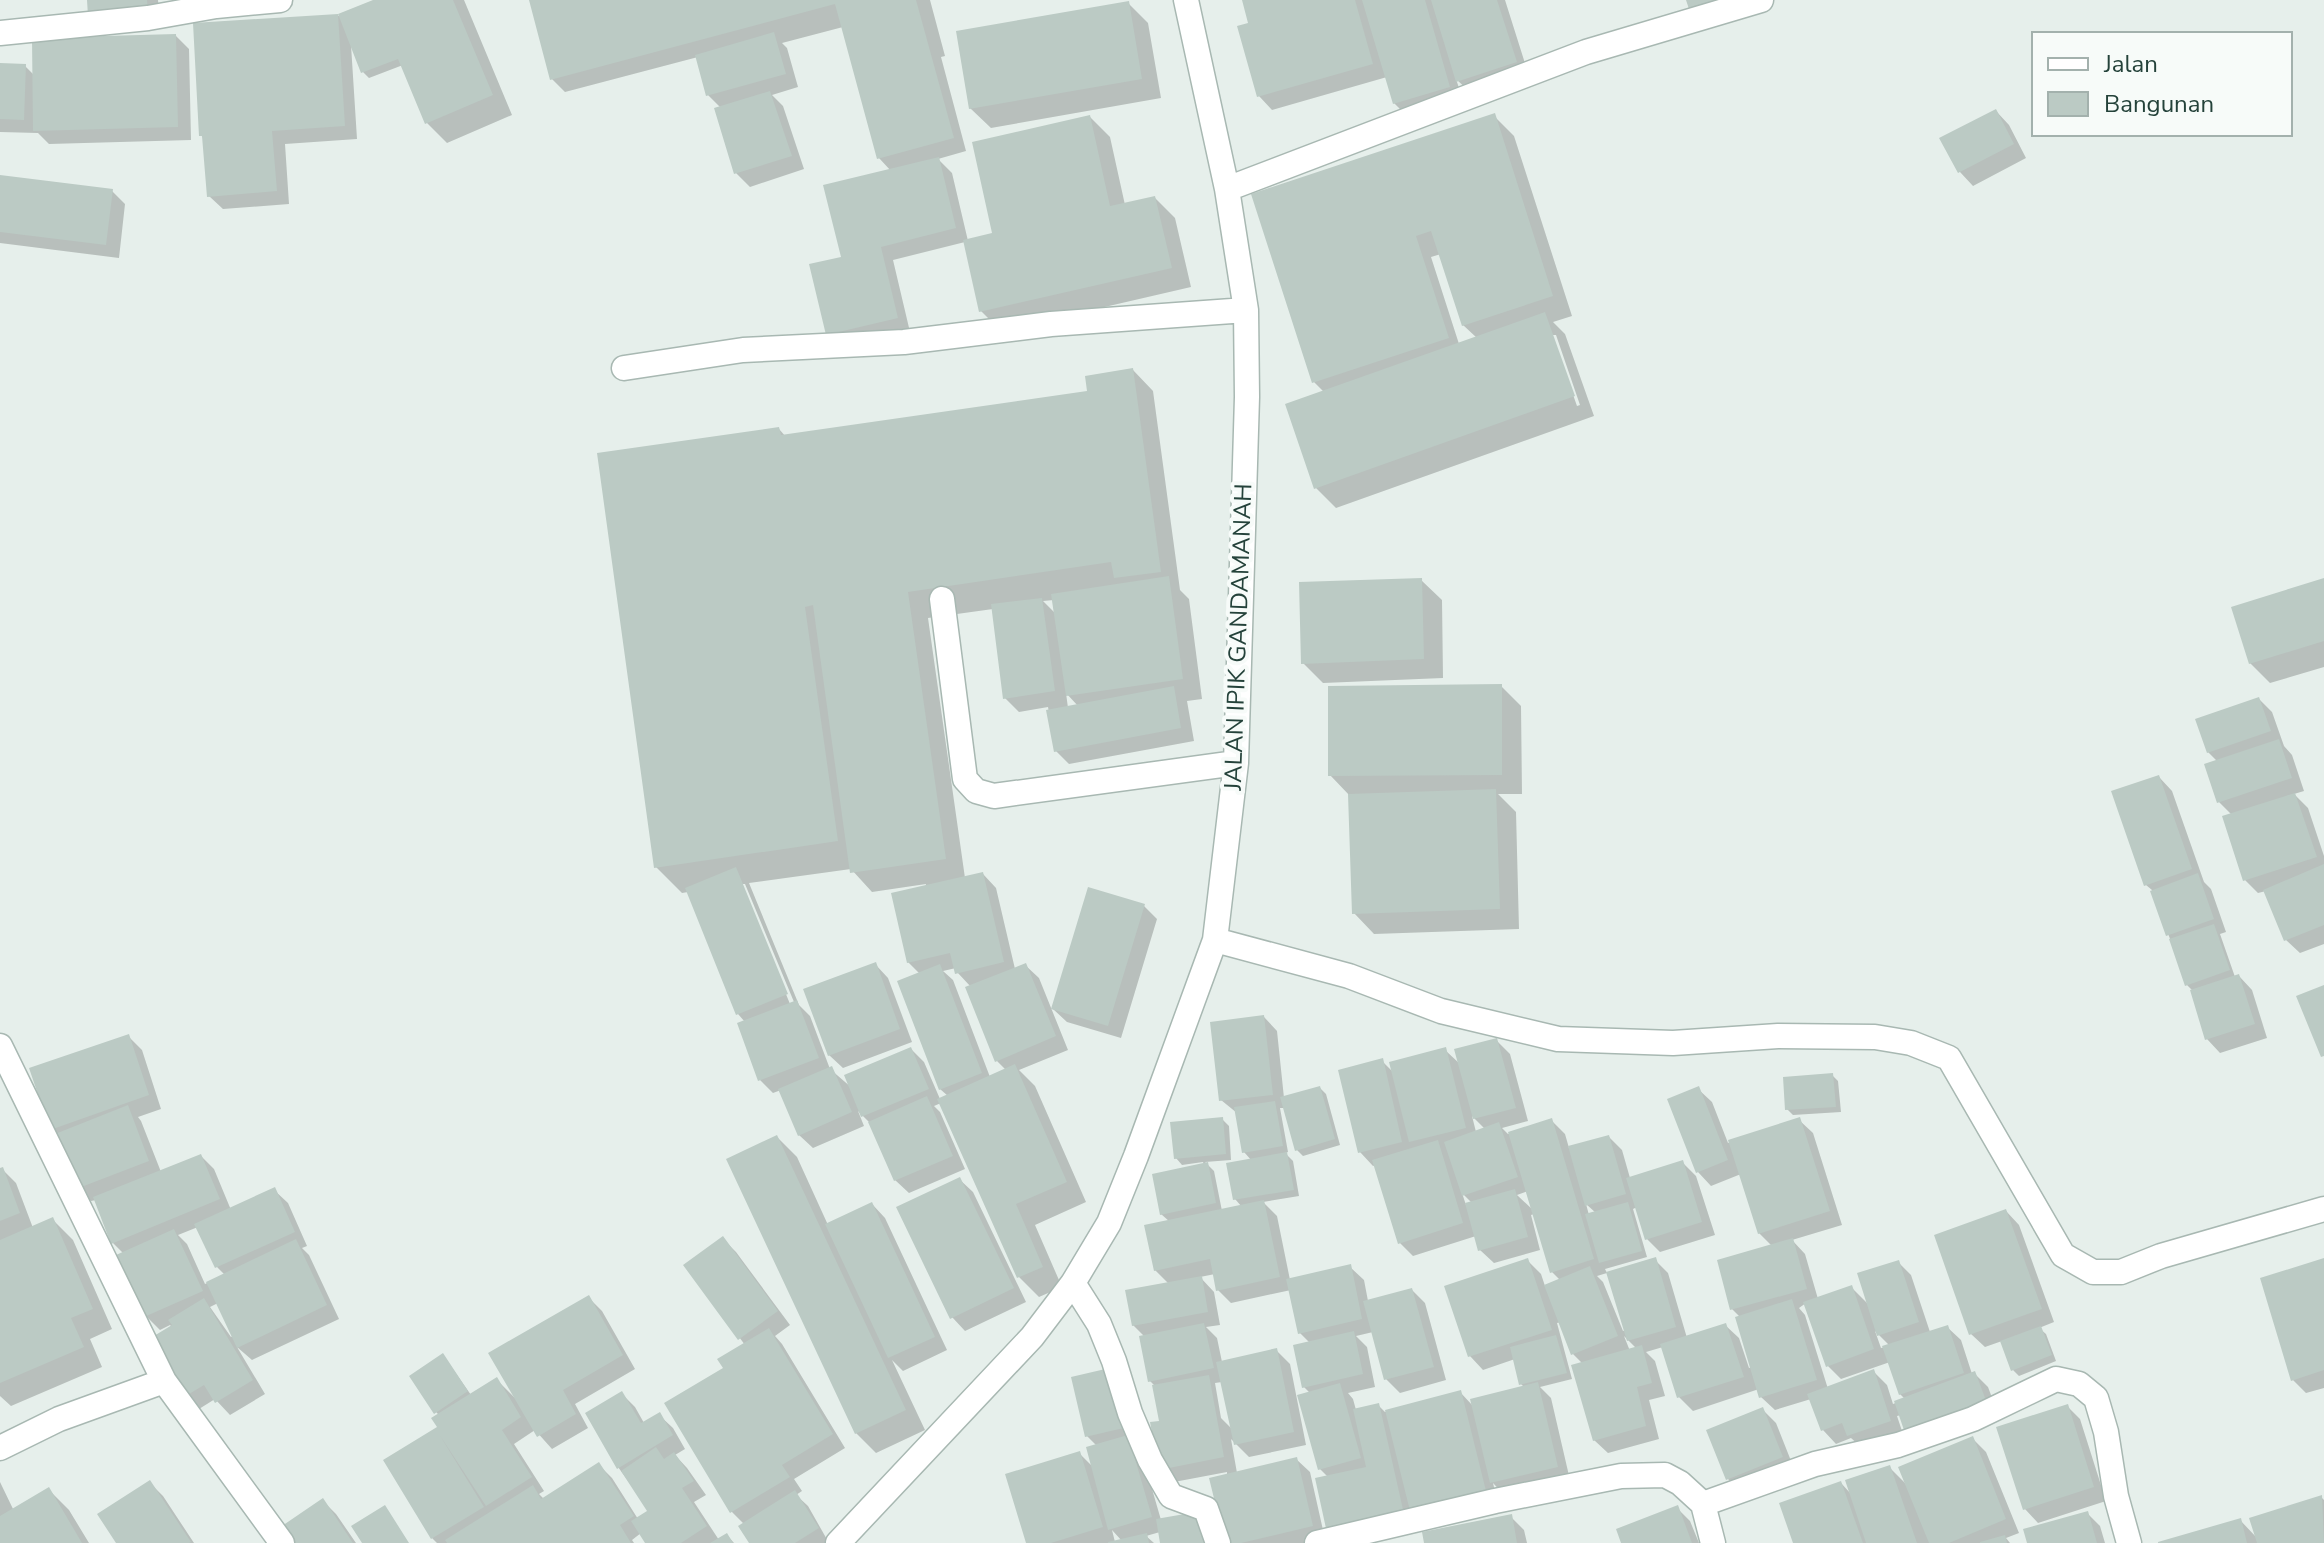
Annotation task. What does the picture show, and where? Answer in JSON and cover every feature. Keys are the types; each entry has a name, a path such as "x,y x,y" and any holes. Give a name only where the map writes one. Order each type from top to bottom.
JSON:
{"street":[{"path":"0,33 148,18 216,6 280,0"},
{"name":"JALAN IPIK GANDAMANAH","path":"838,1543 1032,1337 1073,1283 1109,1223 1142,1142 1215,940 1236,763 1247,397 1246,310 1227,189 1186,0"},
{"path":"1227,189 1586,52 1761,0"},
{"path":"624,368 743,350 904,342 1051,324 1246,310"},
{"path":"942,599 965,779 976,791 994,796 1236,763"},
{"path":"1215,940 1349,976 1441,1011 1558,1039 1673,1043 1778,1036 1875,1037 1936,1051 1949,1058 2063,1255 2093,1272 2121,1272 2161,1256 2324,1209"},
{"path":"0,1046 164,1381 282,1543"},
{"path":"1073,1283 1099,1324 1150,1460 1171,1496 1206,1509 1218,1543"},
{"path":"1703,1504 1815,1464 1898,1445 1973,1419 2056,1379 2079,1384 2096,1398 2129,1543"},
{"path":"0,1448 59,1419 164,1381"},
{"path":"1317,1543 1495,1501 1621,1476 1665,1475 1680,1483 1703,1504 1713,1543"}],"building":[{"path":"87,0 147,0 148,11 88,16"},
{"path":"373,0 453,0 493,95 425,124 398,59 361,73 338,14"},
{"path":"529,0 916,0 954,138 877,159 835,4 550,80"},
{"path":"1242,0 1355,0 1373,64 1257,97 1237,26 1248,23"},
{"path":"1362,0 1425,0 1450,87 1393,104"},
{"path":"1431,0 1497,0 1517,62 1456,82"},
{"path":"1686,0 1717,0 1717,1 1689,9"},
{"path":"1129,1 1142,79 969,109 956,31"},
{"path":"338,14 345,126 272,131 277,191 207,197 202,136 199,136 193,23"},
{"path":"774,32 786,74 706,96 695,55"},
{"path":"176,34 178,127 33,131 32,38"},
{"path":"0,63 26,64 24,120 0,119"},
{"path":"770,91 792,156 734,174 714,108"},
{"path":"1996,109 2014,144 1958,173 1939,138"},
{"path":"1495,113 1553,296 1462,326 1431,231 1416,236 1449,338 1312,383 1251,194"},
{"path":"1090,115 1110,206 1155,196 1172,268 979,312 963,240 992,233 972,142"},
{"path":"939,157 956,228 881,247 898,318 826,335 809,264 841,257 823,185"},
{"path":"0,175 113,189 106,245 0,232"},
{"path":"1545,312 1575,396 1314,489 1285,404"},
{"path":"1133,368 1161,572 1114,578 1111,562 908,592 946,859 850,873 813,605 805,607 838,841 654,868 597,453 779,427 781,435 1087,391 1085,376"},
{"path":"1169,576 1183,679 1066,696 1051,594"},
{"path":"1422,578 1424,659 1301,664 1299,582"},
{"path":"2324,578 2324,641 2249,664 2231,607"},
{"path":"1042,598 1055,691 1003,699 991,604"},
{"path":"1502,684 1502,775 1328,776 1328,686"},
{"path":"1174,686 1181,728 1054,752 1046,710"},
{"path":"2259,697 2271,731 2207,753 2195,719"},
{"path":"2279,739 2292,778 2217,803 2204,764"},
{"path":"2159,775 2192,869 2144,886 2111,791"},
{"path":"1496,789 1500,909 1352,914 1348,794"},
{"path":"2295,793 2317,857 2243,881 2222,816"},
{"path":"2324,864 2324,925 2284,941 2263,890"},
{"path":"736,867 788,994 736,1015 685,888"},
{"path":"983,872 1004,962 955,974 950,953 907,963 891,893"},
{"path":"2198,873 2214,919 2166,936 2150,891"},
{"path":"1088,887 1145,904 1108,1026 1051,1009"},
{"path":"2214,924 2230,970 2185,986 2169,939"},
{"path":"876,962 900,1029 828,1056 803,989"},
{"path":"1026,963 1056,1036 995,1062 965,987"},
{"path":"940,964 982,1073 939,1090 897,981"},
{"path":"2239,974 2255,1024 2205,1040 2190,990"},
{"path":"2324,985 2324,1056 2321,1057 2296,996"},
{"path":"797,1000 819,1058 758,1081 737,1023"},
{"path":"1264,1015 1273,1095 1219,1101 1210,1022"},
{"path":"129,1034 149,1095 50,1130 29,1068"},
{"path":"1497,1038 1516,1108 1473,1119 1454,1049"},
{"path":"911,1047 929,1089 861,1117 844,1075"},
{"path":"1446,1047 1466,1128 1409,1142 1389,1062"},
{"path":"1383,1058 1402,1142 1358,1153 1338,1070"},
{"path":"1015,1064 1067,1182 1016,1204 1043,1267 1017,1278 937,1099"},
{"path":"832,1066 852,1112 798,1136 778,1089"},
{"path":"1833,1073 1836,1107 1785,1110 1783,1077"},
{"path":"1320,1086 1335,1139 1295,1151 1280,1097"},
{"path":"1699,1086 1728,1160 1696,1173 1667,1099"},
{"path":"927,1096 953,1156 894,1181 868,1122"},
{"path":"1275,1101 1283,1146 1242,1153 1234,1107"},
{"path":"128,1105 149,1161 76,1189 55,1134"},
{"path":"1223,1117 1226,1154 1174,1159 1170,1122"},
{"path":"1800,1117 1830,1211 1758,1234 1728,1140"},
{"path":"1552,1118 1594,1259 1550,1273 1508,1132"},
{"path":"1499,1122 1518,1177 1462,1196 1444,1142"},
{"path":"777,1135 906,1410 855,1434 726,1159"},
{"path":"1609,1135 1626,1194 1585,1206 1568,1146"},
{"path":"1438,1140 1463,1223 1398,1244 1372,1160"},
{"path":"1287,1152 1294,1190 1233,1200 1226,1163"},
{"path":"201,1154 220,1199 111,1244 93,1197"},
{"path":"1683,1160 1702,1222 1645,1240 1626,1178"},
{"path":"1208,1162 1216,1203 1160,1215 1152,1174"},
{"path":"3,1167 20,1213 0,1221 0,1168"},
{"path":"960,1177 1014,1288 950,1319 896,1207"},
{"path":"275,1187 295,1232 215,1268 194,1224"},
{"path":"1515,1189 1528,1237 1478,1251 1465,1203"},
{"path":"1264,1200 1280,1277 1216,1291 1210,1259 1154,1271 1144,1225"},
{"path":"872,1202 935,1337 888,1358 825,1224"},
{"path":"1628,1202 1642,1251 1599,1263 1585,1214"},
{"path":"2006,1209 2042,1309 1969,1335 1934,1235"},
{"path":"53,1217 93,1309 71,1318 84,1347 0,1383 0,1240"},
{"path":"174,1229 203,1291 144,1317 116,1255"},
{"path":"723,1236 778,1311 738,1340 683,1265"},
{"path":"1793,1238 1807,1289 1730,1310 1717,1260"},
{"path":"296,1239 327,1305 237,1348 206,1282"},
{"path":"1656,1257 1676,1327 1627,1341 1606,1272"},
{"path":"1528,1258 1552,1330 1468,1357 1444,1286"},
{"path":"2324,1258 2324,1370 2291,1381 2260,1278"},
{"path":"1899,1260 1919,1322 1877,1336 1857,1273"},
{"path":"1351,1264 1362,1319 1298,1334 1286,1279"},
{"path":"1590,1266 1618,1336 1571,1355 1544,1285"},
{"path":"1202,1276 1208,1312 1132,1326 1125,1290"},
{"path":"1852,1285 1874,1349 1826,1367 1803,1302"},
{"path":"1412,1288 1434,1367 1384,1380 1363,1301"},
{"path":"589,1295 623,1355 563,1390 576,1414 537,1437 488,1353"},
{"path":"204,1298 253,1380 215,1403 204,1385 184,1397 149,1339 172,1325 168,1320"},
{"path":"1792,1299 1817,1380 1759,1398 1735,1317"},
{"path":"1204,1323 1214,1368 1148,1382 1139,1336"},
{"path":"1726,1323 1744,1377 1677,1398 1660,1344"},
{"path":"1948,1325 1964,1373 1899,1395 1882,1346"},
{"path":"2041,1326 2052,1355 2011,1371 2000,1341"},
{"path":"769,1328 833,1434 782,1465 790,1477 730,1513 664,1403 723,1368 717,1359"},
{"path":"1354,1331 1363,1374 1302,1388 1293,1345"},
{"path":"1556,1335 1567,1373 1519,1385 1510,1347"},
{"path":"1642,1345 1652,1383 1637,1387 1646,1426 1593,1441 1571,1365"},
{"path":"1277,1348 1294,1432 1234,1445 1216,1362"},
{"path":"443,1353 468,1391 434,1414 409,1376"},
{"path":"1114,1367 1128,1427 1085,1437 1071,1377"},
{"path":"1874,1369 1891,1421 1847,1436 1842,1423 1821,1431 1807,1394"},
{"path":"1975,1371 1988,1406 1906,1436 1894,1401"},
{"path":"1209,1375 1224,1457 1159,1470 1150,1422 1159,1421 1152,1385"},
{"path":"497,1377 521,1417 502,1430 532,1477 486,1506 439,1434 484,1507 431,1539 383,1460 437,1427 431,1418"},
{"path":"1538,1382 1558,1467 1490,1483 1470,1399"},
{"path":"1340,1383 1361,1458 1318,1470 1297,1395"},
{"path":"1461,1390 1487,1495 1411,1515 1385,1410"},
{"path":"622,1391 641,1423 660,1412 673,1435 617,1469 585,1413"},
{"path":"1379,1403 1404,1514 1327,1533 1315,1478 1366,1467 1353,1409"},
{"path":"2068,1404 2094,1487 2023,1510 1996,1427"},
{"path":"1763,1407 1783,1457 1726,1480 1706,1430"},
{"path":"1128,1435 1152,1517 1108,1530 1086,1447"},
{"path":"1973,1436 2006,1519 1949,1543 1929,1543 1898,1467"},
{"path":"656,1447 664,1459 674,1452 694,1481 682,1488 707,1526 681,1543 645,1543 631,1521 647,1511 621,1471"},
{"path":"1080,1451 1103,1527 1051,1543 1026,1543 1005,1474"},
{"path":"1297,1457 1313,1526 1241,1543 1225,1543 1209,1478"},
{"path":"599,1462 634,1516 620,1525 631,1543 447,1543 445,1540 533,1485 541,1499"},
{"path":"1890,1465 1917,1543 1866,1543 1845,1480"},
{"path":"150,1480 191,1542 116,1543 97,1514"},
{"path":"1841,1481 1863,1543 1793,1543 1779,1503"},
{"path":"49,1487 82,1543 0,1543 0,1516"},
{"path":"795,1490 819,1528 795,1543 749,1543 738,1526"},
{"path":"2322,1495 2324,1543 2257,1543 2249,1518"},
{"path":"323,1498 353,1543 289,1543 279,1528"},
{"path":"385,1505 409,1543 362,1543 351,1526"},
{"path":"1678,1505 1692,1543 1621,1543 1616,1529"},
{"path":"1202,1511 1208,1543 1160,1543 1156,1519"},
{"path":"2088,1511 2097,1543 2027,1543 2023,1529"},
{"path":"1512,1514 1517,1543 1424,1543 1422,1532"},
{"path":"2241,1518 2247,1543 2158,1543 2158,1542"},
{"path":"727,1533 733,1543 710,1543"},
{"path":"1147,1533 1149,1543 1108,1543 1108,1542"},
{"path":"2005,1535 2007,1543 1980,1543 1980,1542"}]}
